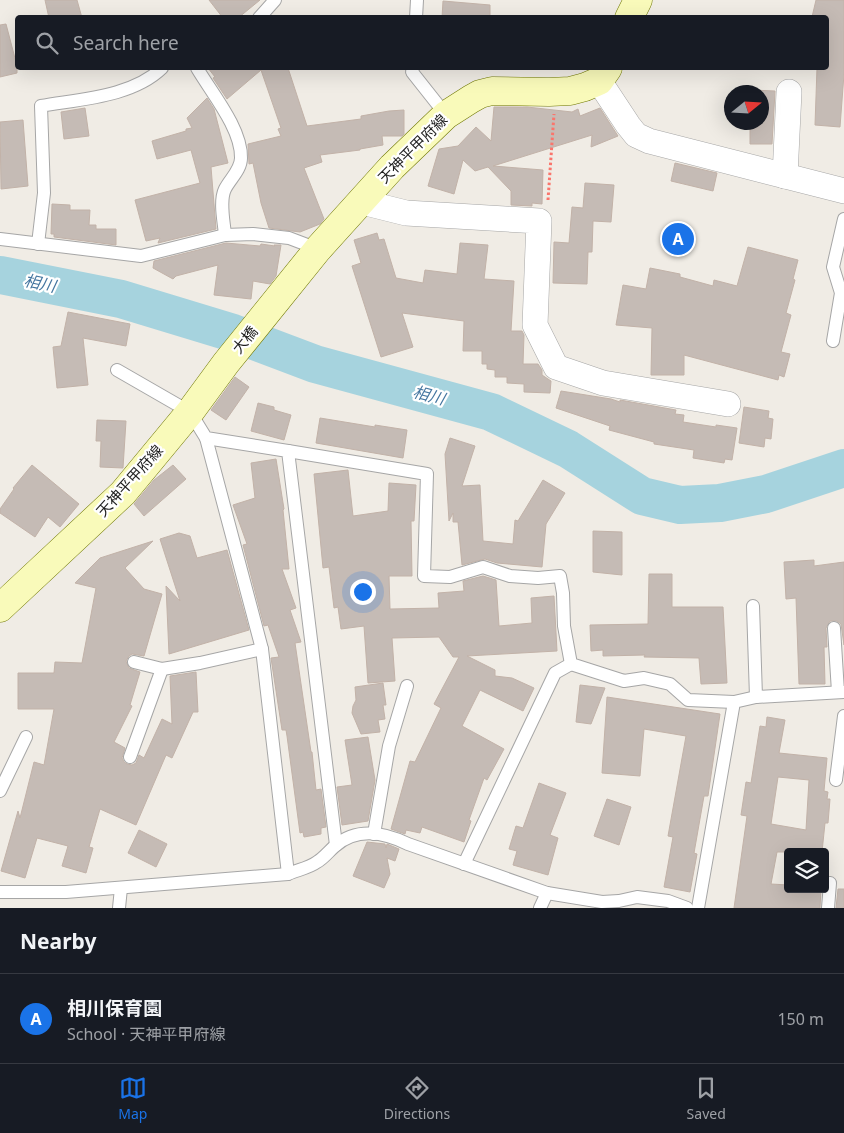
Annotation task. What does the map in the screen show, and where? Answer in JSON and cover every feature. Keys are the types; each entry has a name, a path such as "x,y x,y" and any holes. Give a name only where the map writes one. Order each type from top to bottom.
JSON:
{"main road":[{"path":"630,15 638,0"},
{"name":"天神平甲府線","path":"264,317 318,249 392,167 446,115 480,94 492,91 570,91 585,87 604,74"},
{"name":"大橋","path":"226,363 264,317"},
{"name":"天神平甲府線","path":"0,608 123,493 190,412 226,363"}],"street":[{"path":"604,74 636,135 648,141 844,191"},
{"path":"785,176 789,92"},
{"path":"362,202 406,213 539,221 534,325 556,368 603,383 728,404"}],"lane":[{"path":"262,15 275,0"},
{"path":"416,15 417,0"},
{"path":"38,244 44,193 41,106 112,93 136,86 160,70"},
{"path":"198,70 232,126 241,159 237,171 224,190 222,206 225,235"},
{"path":"412,70 446,115"},
{"path":"833,341 841,293 833,267 844,219"},
{"path":"0,240 141,256 225,235 254,234 289,238 318,249"},
{"path":"117,370 190,412 206,438 262,649 288,874"},
{"path":"206,438 427,474 424,576 450,577 483,567 510,576 538,578 560,576 563,593 564,626 571,664"},
{"path":"288,452 336,845"},
{"path":"753,606 756,697"},
{"path":"464,864 554,672 571,664 624,682 644,678 670,684 688,700 734,702 756,697 841,692 834,628"},
{"path":"134,662 162,669 200,663 262,649"},
{"path":"130,757 162,669"},
{"path":"374,834 389,746 407,686"},
{"path":"698,908 734,702"},
{"path":"836,780 844,716"},
{"path":"0,791 26,737"},
{"path":"0,892 66,892 288,874 317,863 336,845 350,836 364,832 395,838 547,893 602,902 619,901 637,896 668,900 687,908"},
{"path":"828,908 830,883"},
{"path":"119,908 121,888"},
{"path":"540,908 547,893"}],"path":[{"path":"539,221 547,216 555,92"}],"building":[{"path":"45,0 77,0 81,15 48,15"},
{"path":"209,0 260,0 242,15 221,15"},
{"path":"816,0 844,0 844,74 840,127 815,125 817,70 829,70 829,15 812,15"},
{"path":"443,1 490,5 490,15 442,15"},
{"path":"6,24 17,73 0,77 0,25"},
{"path":"210,70 261,70 227,99 213,78 215,77"},
{"path":"261,70 289,70 307,126 361,119 361,116 404,110 404,134 402,136 382,136 383,145 320,155 322,162 304,168 324,219 320,224 300,232 269,228 261,203 253,163 249,164 248,144 281,136 278,129 281,128"},
{"path":"769,91 775,91 772,144 750,144 750,130 769,130"},
{"path":"207,98 214,109 228,163 211,167 216,229 158,243 160,238 146,241 135,200 200,183 191,150 157,159 152,141 192,128 187,118"},
{"path":"494,107 527,107 572,112 578,109 580,116 600,108 618,136 591,147 592,135 493,166 543,170 542,204 532,203 532,206 511,205 511,191 488,167 475,171 463,160 454,194 428,186 439,149 458,146 476,127 491,141"},
{"path":"85,108 89,136 64,139 61,112"},
{"path":"23,120 28,186 1,189 0,122"},
{"path":"675,163 717,173 713,191 671,181"},
{"path":"585,183 614,185 611,222 593,221 592,252 588,252 587,284 553,283 554,242 569,243 572,207 583,208"},
{"path":"52,204 70,205 70,210 90,210 89,225 96,225 96,229 116,229 116,245 54,237 54,234 51,234"},
{"path":"377,233 379,240 384,239 396,278 423,283 425,270 457,274 460,243 488,245 484,279 514,281 511,331 522,331 524,335 523,364 538,364 542,370 542,375 551,381 550,393 524,392 524,384 507,383 507,377 495,377 495,370 487,369 487,364 482,364 482,351 463,351 464,321 402,313 413,347 381,357 352,266 361,263 354,240"},
{"path":"226,243 260,246 261,244 281,245 276,276 270,284 253,281 251,299 214,295 218,265 176,276 173,279 153,268 154,261"},
{"path":"748,247 798,260 786,313 791,315 781,352 790,354 784,377 779,375 778,380 684,355 684,375 651,375 652,328 616,325 623,285 646,289 650,268 680,274 680,277 713,286 714,280 737,286"},
{"path":"68,312 130,324 126,346 83,338 88,385 57,388 53,347 61,346"},
{"path":"235,377 249,387 226,420 211,410"},
{"path":"561,391 676,410 675,414 684,415 683,422 737,428 732,460 725,459 724,463 693,458 694,450 654,444 654,442 609,430 610,426 556,408"},
{"path":"258,403 274,407 274,410 291,415 284,440 251,431"},
{"path":"744,407 769,411 768,418 773,419 771,439 765,438 764,447 739,443"},
{"path":"320,418 407,430 403,458 316,443"},
{"path":"97,420 126,421 123,468 100,467 101,441 96,441"},
{"path":"450,438 475,446 462,486 480,485 483,541 513,544 515,520 518,521 543,480 565,493 546,524 542,567 497,563 485,559 462,565 458,522 453,522 453,513 449,521 445,454"},
{"path":"276,459 284,509 289,569 282,569 296,608 290,610 301,642 295,643 316,790 321,789 326,827 321,828 321,834 304,837 303,832 300,833 287,736 286,730 282,730 271,658 279,657 268,625 264,626 243,545 247,544 233,505 255,498 251,463"},
{"path":"32,465 79,504 60,527 48,517 35,537 0,513 0,509 13,488"},
{"path":"173,465 186,479 144,516 134,504 154,480"},
{"path":"348,470 353,516 388,511 389,483 416,485 414,521 411,521 412,576 389,576 390,609 439,608 438,593 464,591 463,581 483,576 496,580 499,626 532,623 531,598 554,596 557,651 467,656 495,670 495,676 512,678 534,688 523,711 480,690 462,726 504,749 487,780 484,778 469,820 471,821 464,842 422,827 420,833 406,830 405,834 391,829 410,761 415,762 441,708 434,704 459,657 453,657 439,637 392,638 395,681 368,683 364,626 341,629 338,607 334,608 329,567 323,568 314,474"},
{"path":"593,531 622,532 622,575 593,572"},
{"path":"179,533 190,536 197,558 227,550 249,630 169,654 166,586 180,601 160,539"},
{"path":"153,541 125,568 144,589 162,594 144,656 132,654 126,661 129,668 140,672 130,705 132,706 114,742 125,748 122,758 124,762 132,765 136,763 139,755 144,758 162,719 172,724 170,676 196,672 198,712 193,712 172,758 166,755 136,825 100,809 89,847 93,848 86,873 62,866 68,846 37,838 25,878 1,871 18,811 20,818 34,762 44,765 54,709 18,709 18,673 54,673 55,662 82,663 96,588 75,583 100,558"},
{"path":"814,560 814,566 844,562 844,645 841,624 837,621 830,621 826,628 827,647 824,647 825,684 799,684 796,598 786,599 784,562"},
{"path":"649,574 672,574 672,607 723,607 727,683 701,684 699,658 644,657 645,655 603,656 603,650 591,651 590,625 648,624"},
{"path":"383,683 386,705 383,705 385,719 378,720 380,732 361,734 352,713 356,700 355,687"},
{"path":"580,685 605,688 591,724 576,722"},
{"path":"607,697 720,714 708,796 704,796 694,853 697,854 690,892 664,887 673,837 668,836 686,736 644,729 640,776 602,773"},
{"path":"767,717 785,720 779,753 827,758 824,791 828,792 827,799 830,799 828,823 825,823 822,848 784,848 784,852 777,852 771,884 784,885 784,893 821,893 820,908 734,908 747,816 741,815 746,782 751,783 760,726 766,727","holes":["778,777 809,780 806,830 771,824"]},
{"path":"368,737 375,780 368,821 342,825 337,787 352,785 345,740"},
{"path":"539,783 566,793 550,835 558,838 548,875 513,865 517,851 509,849 516,826 523,828"},
{"path":"607,799 631,807 619,845 594,836"},
{"path":"139,830 167,844 156,867 128,853"},
{"path":"367,842 385,844 386,848 387,844 399,849 395,861 387,858 390,874 384,888 353,876"},
{"path":"838,889 844,889 844,908 836,908"}],"waterway":[{"name":"相川","path":"0,275 121,299 233,333 315,364 491,412 568,449 642,496 680,505 720,503 766,494 844,468"}],"place":[{"name":"相川保育園","path":"678,239"}]}
